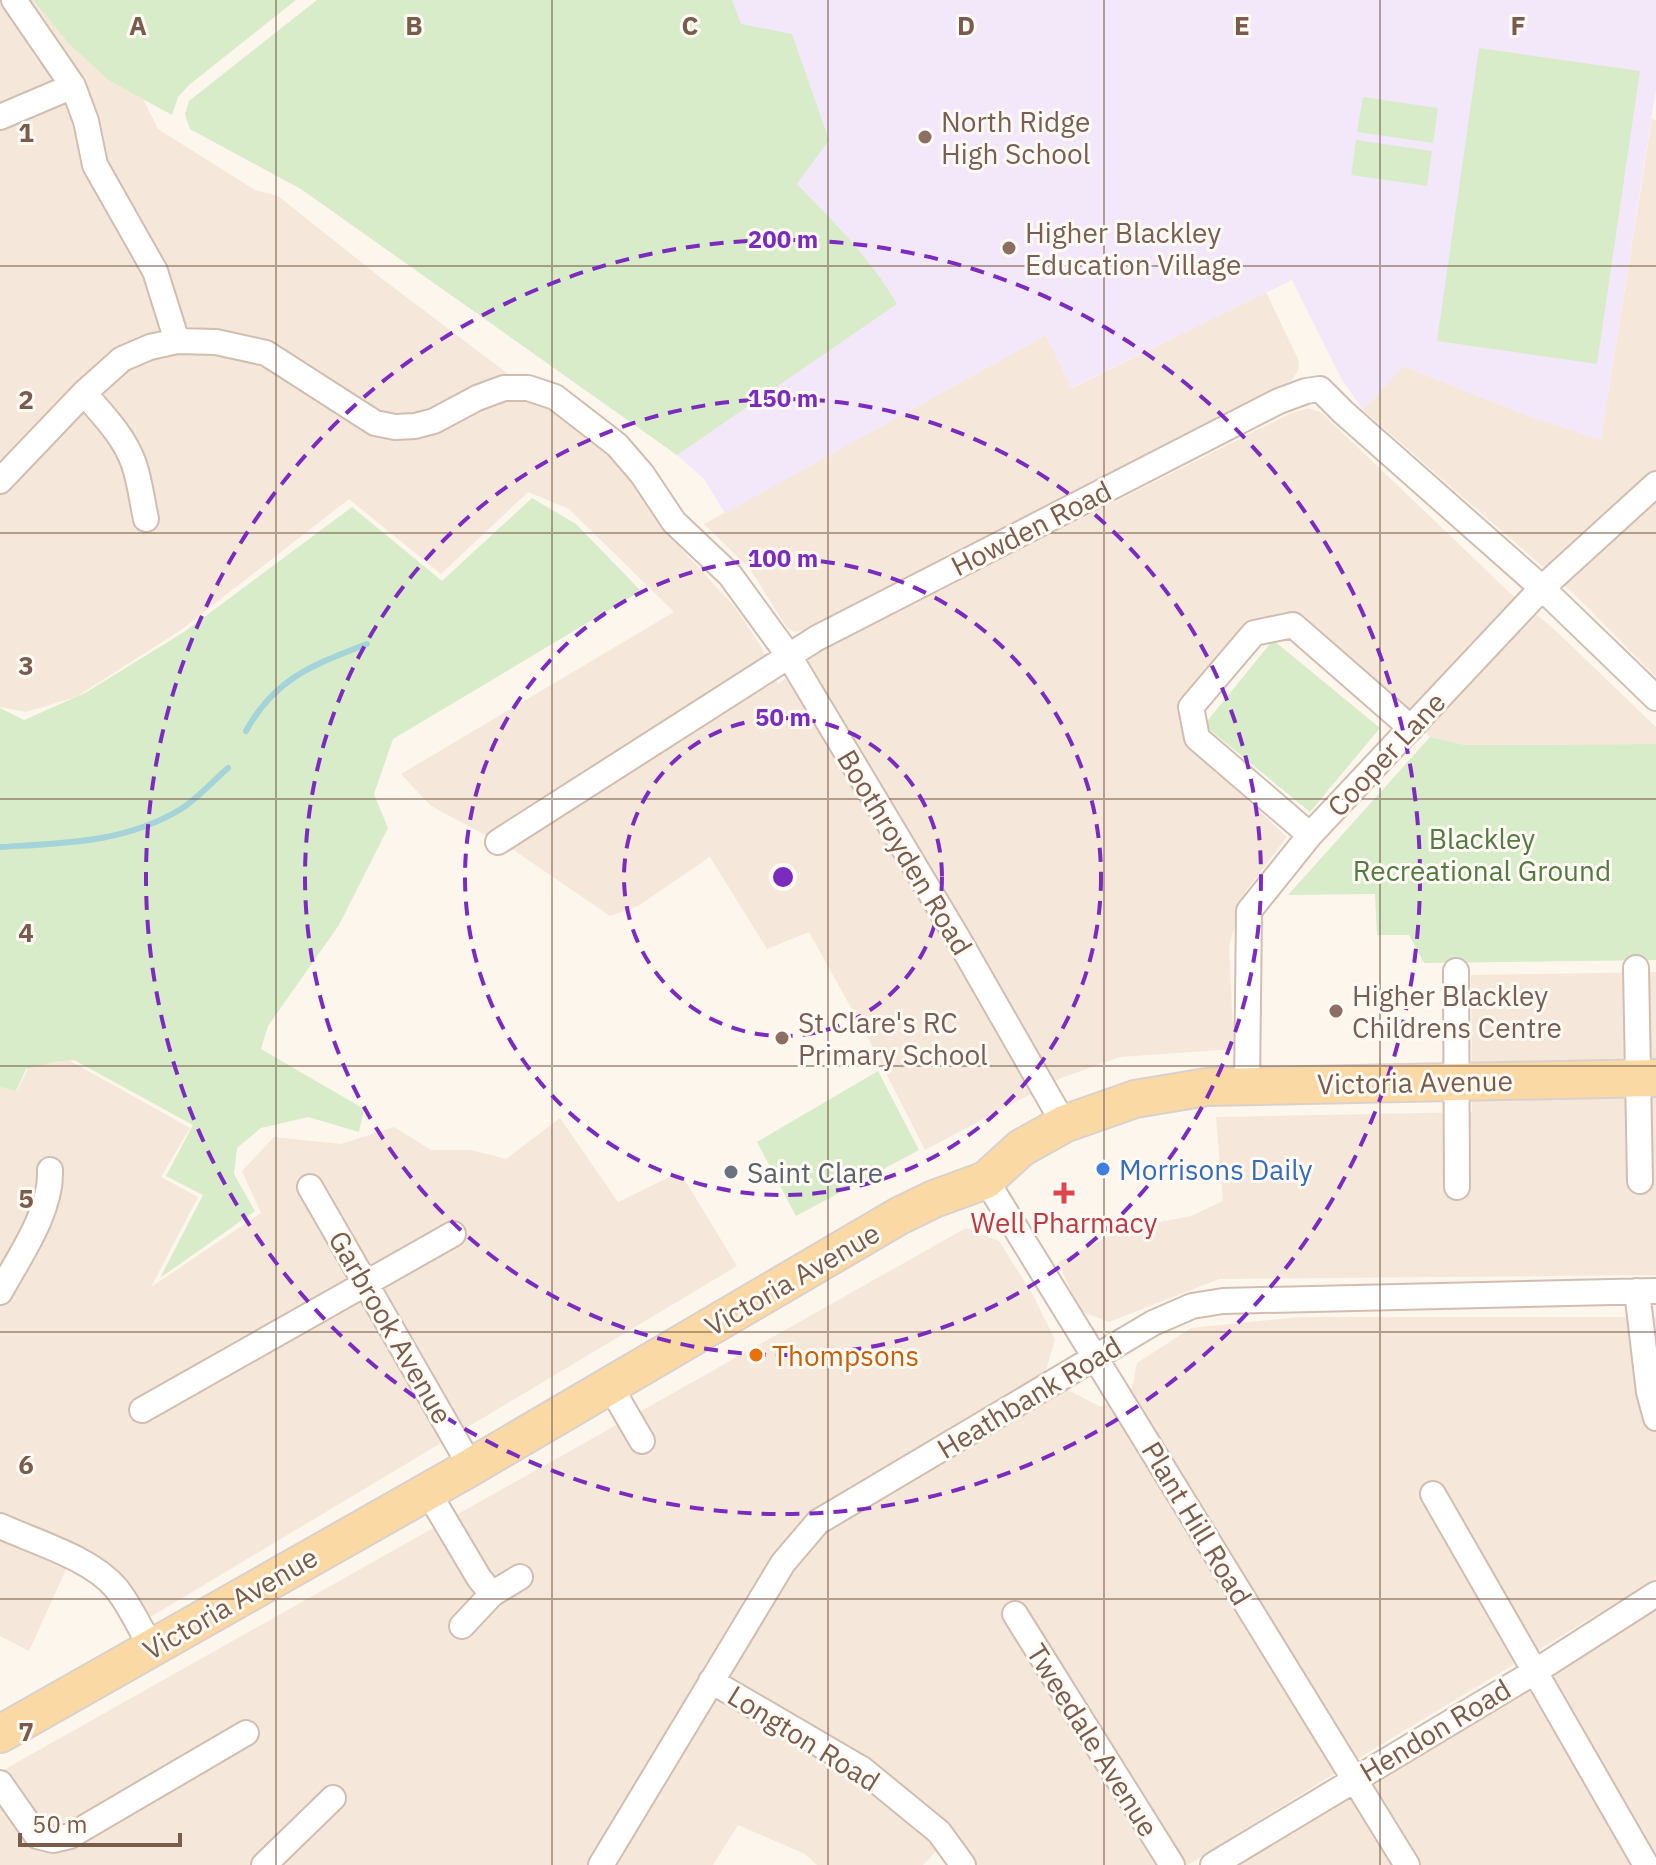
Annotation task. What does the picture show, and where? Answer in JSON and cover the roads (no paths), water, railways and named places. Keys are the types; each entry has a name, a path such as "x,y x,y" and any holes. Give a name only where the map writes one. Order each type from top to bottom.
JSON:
{"main road":[{"name":"Victoria Avenue","path":"0,1734 428,1492 899,1216 986,1180 1021,1148 1064,1124 1106,1108 1197,1088 1647,1078"}],"street":[{"path":"14,0 73,86 86,121 95,165 155,271 177,341"},
{"path":"0,117 73,86"},
{"name":"Boothroyden Road","path":"0,481 84,393 122,359 150,347 177,341 216,342 266,353 375,423 395,427 434,421 477,398 504,388 528,388 555,397 617,445 642,474 674,522 730,575 789,656 1064,1124"},
{"name":"Howden Road","path":"498,842 817,638 1279,401 1306,391 1320,389 1542,588"},
{"path":"84,393 119,435 128,451 135,467 146,519"},
{"name":"Cooper Lane","path":"1247,1085 1249,911 1310,835 1542,588 1656,484"},
{"path":"1542,588 1656,698"},
{"path":"1310,835 1197,738 1191,707 1254,633 1293,625 1411,728"},
{"path":"1636,968 1647,1078 1640,1181"},
{"path":"1456,971 1457,1187"},
{"path":"0,1292 46,1204 51,1187 50,1170"},
{"name":"Plant Hill Road","path":"986,1180 1407,1865"},
{"name":"Garbrook Avenue","path":"310,1187 471,1467"},
{"path":"142,1410 453,1234"},
{"path":"1646,1291 1649,1392 1656,1418"},
{"name":"Heathbank Road","path":"601,1865 783,1563 818,1522 1173,1313 1223,1301 1646,1291"},
{"path":"610,1386 642,1441"},
{"path":"428,1492 479,1578 492,1594"},
{"path":"1433,1494 1646,1865"},
{"path":"0,1526 83,1563 102,1575 116,1588 152,1648"},
{"path":"462,1626 492,1594 520,1577"},
{"name":"Hendon Road","path":"1213,1865 1536,1671 1656,1594"},
{"name":"Tweedale Avenue","path":"1015,1614 1172,1865"},
{"name":"Longton Road","path":"711,1681 862,1769 939,1832 963,1865"},
{"path":"0,1783 37,1836 53,1840 70,1836 246,1733"},
{"path":"264,1865 333,1798"}],"waterway":[{"path":"246,731 257,713 283,686 313,667 367,644"},
{"path":"0,847 94,839 138,829 181,809 228,768"}],"place":[{"name":"North Ridge High School","path":"925,137"},
{"name":"Higher Blackley Education Village","path":"1009,248"},
{"name":"Higher Blackley Childrens Centre","path":"1336,1011"},
{"name":"St Clare's RC Primary School","path":"782,1038"},
{"name":"Morrisons Daily","path":"1103,1169"},
{"name":"Saint Clare","path":"731,1172"},
{"name":"Well Pharmacy","path":"1064,1193"},
{"name":"Thompsons","path":"756,1355"}],"park label":[{"name":"Blackley Recreational Ground","path":"1482,854"}]}
